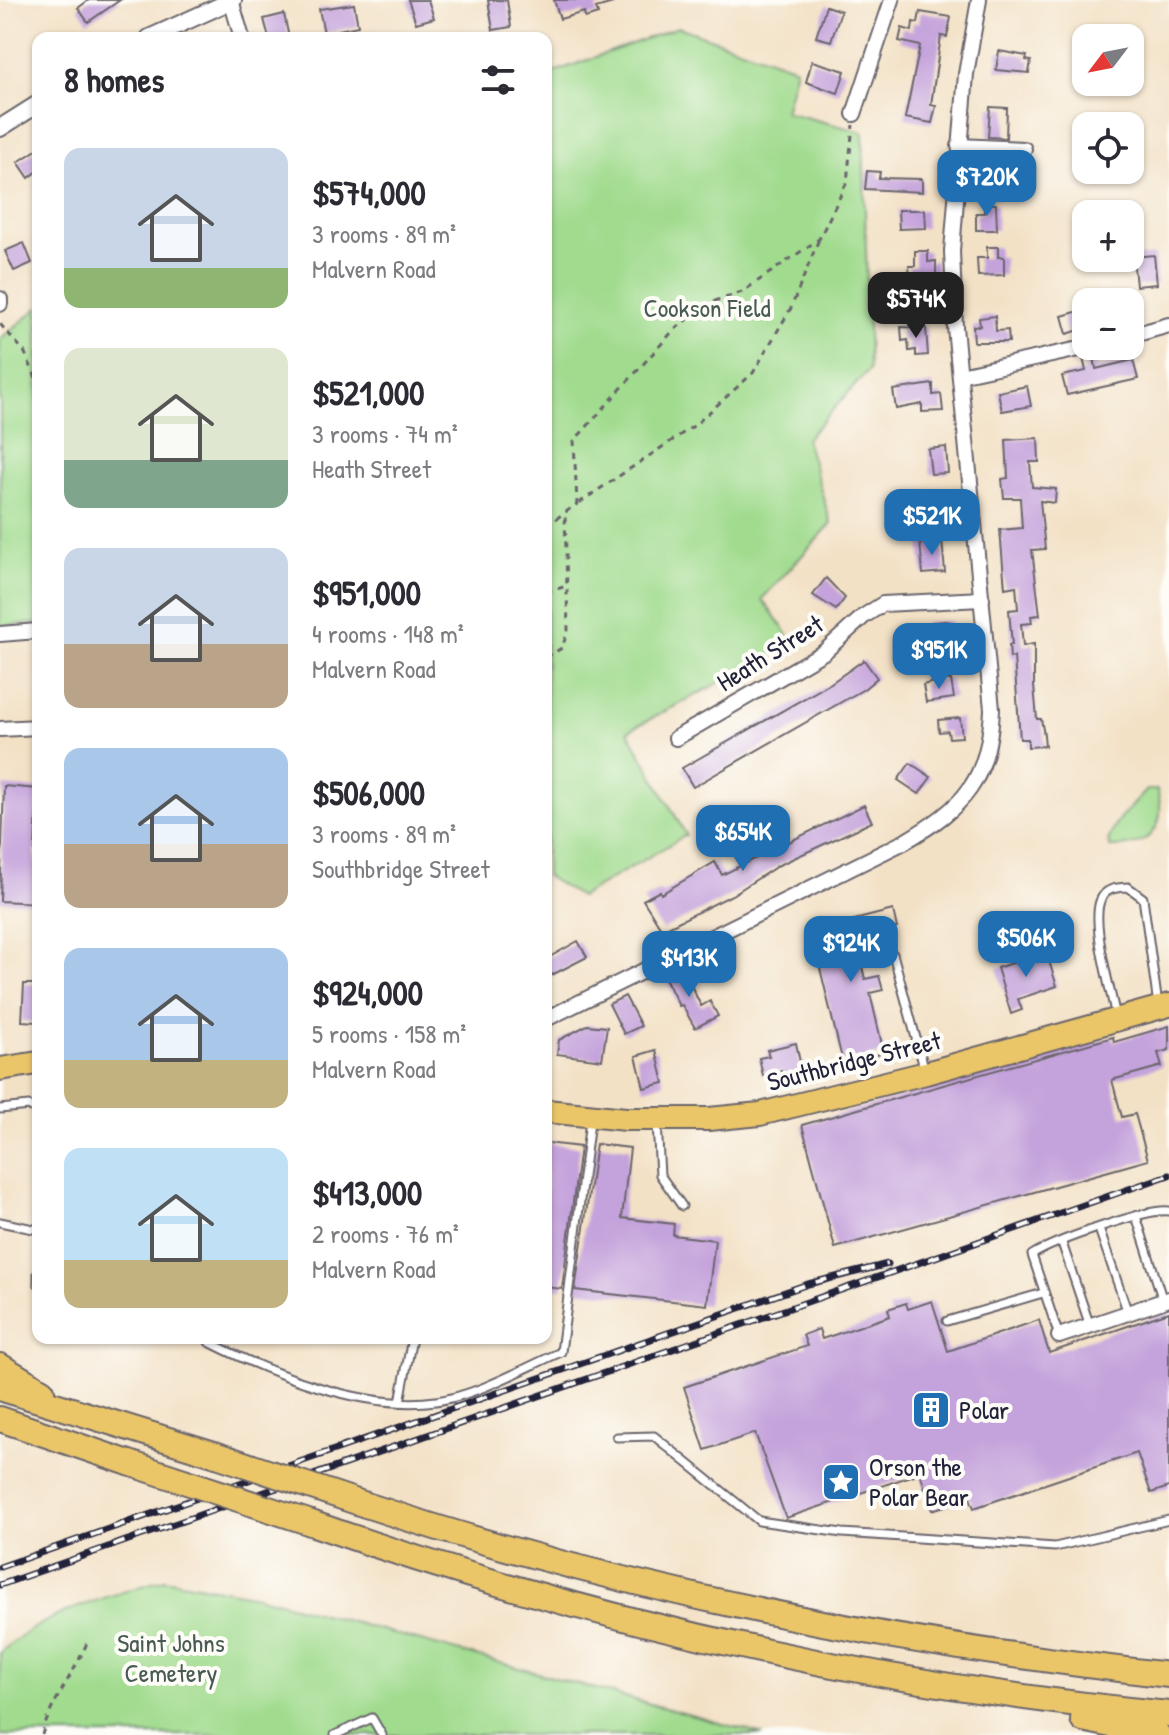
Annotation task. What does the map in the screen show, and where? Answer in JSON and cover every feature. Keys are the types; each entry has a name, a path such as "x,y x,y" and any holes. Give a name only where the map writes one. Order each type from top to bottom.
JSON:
{"highway":[{"path":"0,1366 75,1411"},
{"path":"0,1388 366,1505 589,1570 710,1600 951,1646 1169,1675"},
{"path":"0,1419 451,1569 595,1610 866,1671 1007,1696 1169,1714"},
{"path":"0,1429 42,1431"},
{"path":"866,1671 999,1708 1071,1716 1158,1735"}],"main road":[{"name":"Southbridge Street","path":"552,1112 657,1119 709,1119 772,1112 926,1073 1164,1006"},
{"path":"0,1054 32,1060"},
{"path":"0,1069 32,1062"}],"street":[{"path":"162,32 232,0 240,32"},
{"path":"854,114 892,0"},
{"path":"552,1016 904,842 952,812 982,771 991,740 992,709 960,375 952,251 968,58 979,0"},
{"path":"0,128 32,108"},
{"path":"959,146 1024,149"},
{"path":"1144,332 1169,325"},
{"path":"960,375 1072,351"},
{"name":"Heath Street","path":"676,738 824,652 875,607 982,599"},
{"path":"0,634 32,631"},
{"path":"0,729 32,727"},
{"path":"1059,1336 1166,1300"}],"lane":[{"path":"1116,1019 1097,920 1100,899 1109,889 1128,887 1143,898 1164,1006"},
{"path":"893,954 926,1073"},
{"path":"0,1109 32,1108"},
{"path":"216,1344 247,1361 312,1385 400,1402 438,1401 561,1352 591,1116"},
{"path":"657,1119 660,1175 682,1206"},
{"path":"1059,1336 1032,1255 1136,1216 1169,1211"},
{"path":"1136,1216 1166,1300"},
{"path":"0,1222 32,1229"},
{"path":"1099,1229 1128,1313"},
{"path":"1062,1243 1090,1326"},
{"path":"947,1321 1043,1293"},
{"path":"400,1402 411,1344"},
{"path":"617,1437 654,1436 759,1521 842,1533 1055,1547 1169,1520"},
{"path":"335,1735 372,1718 382,1735"}],"path":[{"path":"552,523 695,425 753,373 791,308 819,239 847,182 854,114"},
{"path":"577,504 574,441 634,373 673,331 706,304 742,292 819,239"},
{"path":"0,324 24,351 32,369"},
{"path":"552,654 562,648 568,630 565,515"},
{"path":"552,590 567,586"},
{"path":"42,1735 53,1702 88,1640"}],"green space":[{"name":"Cookson Field","path":"678,27 796,68 785,112 863,132 869,370 806,439 831,524 762,599 794,643 628,731 686,835 580,897 552,880 552,73"},
{"path":"32,313 32,623 0,626 0,339"},
{"path":"1147,790 1157,790 1160,804 1160,816 1152,834 1134,844 1110,847 1108,841 1116,823"},
{"name":"Saint Johns Cemetery","path":"165,1579 257,1596 763,1735 0,1735 0,1653 18,1638 57,1616"}],"building":[{"path":"89,0 120,0 88,22 78,8"},
{"path":"408,0 428,0 434,18 416,23"},
{"path":"488,0 507,0 511,27 493,30"},
{"path":"554,0 613,0 613,3 596,8 598,14 585,18 584,12 560,19"},
{"path":"354,4 358,26 324,32 319,9"},
{"path":"826,6 841,11 831,41 816,37"},
{"path":"920,12 951,17 947,37 941,36 931,105 936,106 932,123 905,118 920,46 899,41 902,28 912,31 913,22 918,23"},
{"path":"284,14 288,32 267,32 264,19"},
{"path":"999,51 1027,56 1026,60 1031,61 1029,73 996,70"},
{"path":"812,61 845,71 838,93 806,82"},
{"path":"990,107 1007,108 1006,138 988,137"},
{"path":"32,153 32,176 29,178 18,162"},
{"path":"989,157 1014,159 1014,166 1007,167 1008,180 990,181"},
{"path":"867,171 880,172 879,178 922,179 922,192 865,189"},
{"path":"984,204 996,204 997,230 976,230 976,213 984,213"},
{"path":"898,210 925,210 926,228 899,229"},
{"path":"24,243 32,263 14,271 5,251"},
{"path":"987,247 998,247 998,257 1004,257 1004,275 978,276 977,258 987,258"},
{"path":"915,251 928,251 928,262 936,261 936,278 910,278 909,266 915,266"},
{"path":"1154,255 1157,284 1136,286 1135,272 1144,272 1144,256"},
{"path":"1072,313 1072,332 1067,334 1062,316"},
{"path":"995,316 996,331 1008,330 1009,342 974,342 973,326 980,326 979,318"},
{"path":"901,327 926,328 928,355 916,356 916,350 909,351 908,340 902,341"},
{"path":"1083,360 1095,360 1096,369 1133,360 1138,379 1067,395 1062,376 1086,371"},
{"path":"933,384 933,395 941,394 943,411 922,412 922,404 896,409 893,390"},
{"path":"1027,386 1031,406 1002,411 998,392"},
{"path":"1038,438 1039,462 1030,462 1032,487 1056,489 1055,503 1040,501 1045,549 1032,550 1040,615 1031,616 1032,623 1021,624 1023,646 1034,644 1037,719 1041,719 1045,746 1028,747 1028,739 1020,739 1014,657 1010,658 1009,645 1012,645 1009,610 1018,609 1016,586 1005,588 1000,530 1022,528 1020,498 1004,498 1002,479 1008,478 1006,440"},
{"path":"946,447 948,473 931,474 928,449"},
{"path":"942,540 945,572 923,574 920,542"},
{"path":"826,578 845,598 836,610 813,595"},
{"path":"951,622 952,639 924,640 922,628 927,627 926,623"},
{"path":"864,660 877,678 864,689 693,787 682,768 831,683"},
{"path":"951,680 954,698 926,702 923,685"},
{"path":"960,718 962,737 949,738 948,731 939,732 938,720"},
{"path":"910,763 931,777 919,794 898,780"},
{"path":"4,786 32,788 32,903 0,901"},
{"path":"864,805 872,822 779,865 732,895 662,930 643,900 660,891 661,894 715,862 722,875"},
{"path":"893,910 897,928 855,938 865,979 879,976 883,990 870,993 884,1053 843,1063 811,931"},
{"path":"578,941 587,957 552,975 552,956"},
{"path":"1046,952 1057,986 1018,999 1022,1010 1011,1014 997,968"},
{"path":"682,967 701,1006 710,1001 718,1016 695,1028 682,1005 679,1006 664,976"},
{"path":"24,984 32,984 32,1022 22,1021"},
{"path":"625,996 641,1026 624,1034 609,1004"},
{"path":"587,1025 607,1027 602,1060 557,1054 559,1040"},
{"path":"1169,1026 1169,1050 1158,1053 1162,1066 1112,1080 1122,1117 1135,1114 1148,1160 835,1248 802,1125 1113,1037 1114,1042"},
{"path":"796,1043 804,1081 785,1086 781,1071 763,1076 759,1058 769,1056 767,1050"},
{"path":"656,1050 664,1083 644,1088 636,1056"},
{"path":"552,1144 580,1147 562,1289 552,1288"},
{"path":"596,1144 630,1148 622,1218 674,1224 673,1235 715,1240 707,1305 575,1290"},
{"name":"Polar","path":"932,1301 948,1351 1039,1320 1049,1353 1169,1312 1169,1487 1151,1493 1137,1453 974,1508 970,1498 932,1510 920,1473 786,1518 755,1433 705,1450 684,1387 807,1346 803,1335 819,1329 822,1339 890,1316 888,1309 906,1303 908,1309"}],"railway":[{"path":"0,1585 1169,1175"},
{"path":"0,1567 808,1284 888,1264"}],"place":[{"name":"Polar","path":"931,1410"},
{"name":"Orson the Polar Bear","path":"841,1482"}]}
